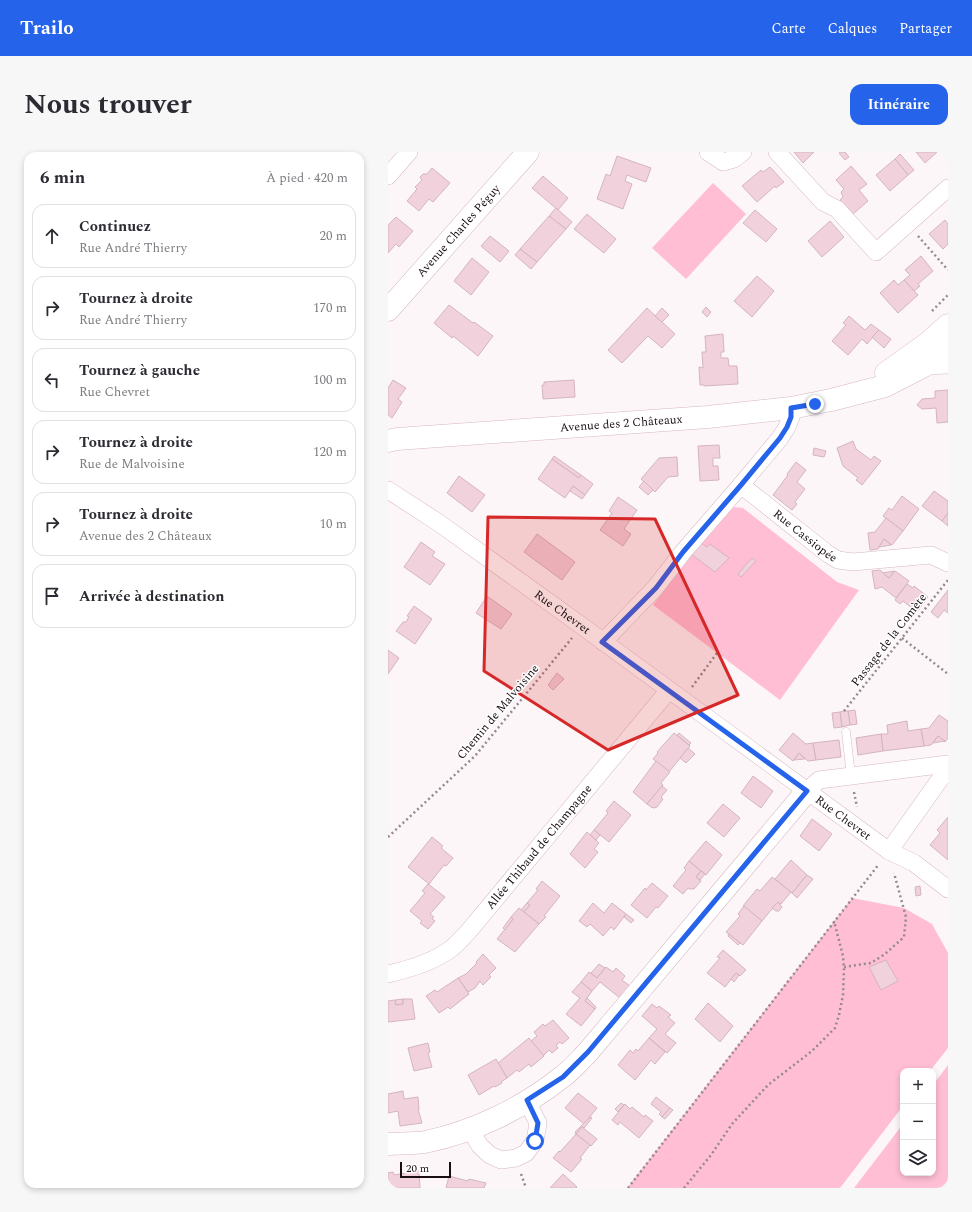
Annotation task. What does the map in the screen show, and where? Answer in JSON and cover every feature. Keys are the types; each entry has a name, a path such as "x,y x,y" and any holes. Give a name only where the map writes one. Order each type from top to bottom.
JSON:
{"street":[{"path":"388,176 409,152"},
{"name":"Avenue Charles Péguy","path":"388,310 528,152"},
{"path":"708,152 723,162 734,159 743,152"},
{"path":"777,152 823,202 837,209 876,252 948,188"},
{"name":"Avenue des 2 Châteaux","path":"852,394 915,353 948,325"},
{"name":"Avenue des 2 Châteaux","path":"388,441 397,439 708,417 791,408 831,400 885,386 924,366 948,346"},
{"path":"924,366 948,365"},
{"path":"602,642 656,588 683,552 780,438 791,417 791,408"},
{"name":"Rue Cassiopée","path":"741,485 828,554 838,560 853,562 930,555 948,563"},
{"name":"Rue Chevret","path":"388,490 439,523 582,626 889,851 914,863 948,889"},
{"name":"Allée Thibaud de Champagne","path":"388,974 409,970 434,959 452,948 468,932 669,690"},
{"path":"388,1144 424,1142 470,1129 498,1117 563,1077 588,1052 807,791 819,780 948,764"},
{"path":"889,851 948,768"},
{"path":"470,1129 480,1146 490,1155 501,1160 516,1158 526,1153 535,1141 538,1123 527,1100"}],"lane":[{"path":"846,732 852,776"}],"path":[{"path":"907,224 948,270"},
{"name":"Passage de la Comète","path":"844,711 948,580"},
{"name":"Chemin de Malvoisine","path":"388,837 475,756 582,626"},
{"path":"902,638 948,674"},
{"path":"683,700 717,653"},
{"path":"852,776 861,831"},
{"path":"628,1188 889,851"},
{"path":"844,967 871,963 886,954 904,937 906,917 889,851"},
{"path":"684,1188 711,1155 732,1124 768,1085 812,1051 835,1028 843,995 844,967 843,956 834,921"}],"highlighted area":[{"path":"488,517 655,519 738,695 608,750 484,671"}],"shaded area":[{"path":"713,183 746,214 686,279 652,248"},
{"path":"734,507 743,508 837,582 859,590 780,700 653,605 691,554"},
{"path":"852,898 904,908 932,924 948,953 948,1048 932,1068 900,1068 900,1110 840,1188 627,1188"},
{"path":"948,1065 948,1188 854,1188 900,1128 900,1176 936,1176 936,1081"}],"building":[{"path":"794,152 814,152 803,163"},
{"path":"845,152 849,157 845,160 839,153"},
{"path":"916,152 937,152 925,163"},
{"path":"900,154 914,170 908,175 895,159"},
{"path":"617,156 651,168 646,182 627,175 625,181 632,184 623,209 597,199 606,174 610,176"},
{"path":"895,159 908,175 890,191 876,175"},
{"path":"851,166 867,184 859,190 868,201 853,214 840,200 843,197 841,192 844,189 836,180"},
{"path":"770,167 784,182 776,188 775,186 757,202 742,186 761,170 763,172"},
{"path":"432,168 450,183 433,202 429,199 419,211 407,201 417,189 415,187 422,180 420,177 423,174 427,174"},
{"path":"543,176 568,198 558,210 532,188"},
{"path":"556,208 572,222 566,229 549,216"},
{"path":"755,210 777,229 766,242 743,223"},
{"path":"587,214 616,239 604,253 574,229"},
{"path":"549,216 566,229 537,262 520,249"},
{"path":"396,217 413,231 399,247 396,244 388,253 388,225"},
{"path":"945,220 948,224 948,244 943,249 929,234"},
{"path":"830,221 844,237 822,257 808,241"},
{"path":"490,236 509,251 500,262 481,246"},
{"path":"520,249 537,262 531,269 515,255"},
{"path":"921,256 933,271 918,284 920,286 914,291 904,280 910,275 905,270"},
{"path":"472,258 489,272 471,295 454,281"},
{"path":"757,276 774,291 752,317 734,301"},
{"path":"894,280 898,285 904,280 918,295 898,313 880,293"},
{"path":"449,305 493,336 478,356 453,336 452,338 434,323"},
{"path":"706,307 711,312 707,317 702,312"},
{"path":"647,308 675,334 662,348 648,336 622,363 608,350"},
{"path":"662,308 669,315 662,322 655,316"},
{"path":"849,316 865,330 871,324 879,330 867,344 862,339 848,355 832,341 846,325 843,323"},
{"path":"879,330 891,339 884,348 872,337"},
{"path":"723,334 724,352 721,352 721,358 728,358 729,366 737,366 738,384 700,385 699,367 703,368 702,352 706,352 705,336"},
{"path":"393,380 406,388 398,399 402,402 392,418 388,415 388,388"},
{"path":"574,380 575,397 543,399 542,385 544,385 544,382"},
{"path":"948,390 948,422 937,423 936,408 922,409 917,405 922,399 935,398 935,391"},
{"path":"853,441 856,449 871,460 874,456 881,461 862,485 856,480 858,478 843,466 837,448"},
{"path":"719,445 720,458 713,458 713,466 718,466 719,480 700,481 698,446"},
{"path":"814,448 826,451 824,457 813,455"},
{"path":"554,456 581,475 579,478 552,459"},
{"path":"677,457 678,476 668,477 655,492 641,479 659,458"},
{"path":"552,459 579,478 581,475 593,484 585,495 573,486 565,498 538,479"},
{"path":"796,462 806,470 797,482 805,489 795,502 797,504 792,510 773,495"},
{"path":"459,476 485,495 472,512 447,493"},
{"path":"644,481 653,490 648,495 639,487"},
{"path":"573,486 585,495 582,499 570,491"},
{"path":"934,491 948,501 948,513 942,521 922,506"},
{"path":"902,496 919,509 903,531 883,516 889,508 892,510"},
{"path":"618,497 637,510 624,529 631,534 623,546 600,530 612,513 609,511"},
{"path":"948,513 948,526 942,521"},
{"path":"886,518 903,531 892,545 884,539 878,549 870,550 868,533 875,532"},
{"path":"537,534 575,562 562,580 524,552"},
{"path":"884,539 891,545 879,547"},
{"path":"421,542 435,552 432,556 445,564 430,585 404,567"},
{"path":"701,543 707,547 710,544 729,558 715,572 691,554"},
{"path":"752,558 756,561 741,577 738,574"},
{"path":"880,570 889,578 895,571 909,581 896,598 882,587 875,589 872,571"},
{"path":"894,571 889,578 883,573"},
{"path":"907,584 913,588 914,586 928,597 917,612 903,601 900,604 895,600"},
{"path":"948,590 948,613 944,610 938,618 931,612"},
{"path":"487,596 512,614 501,629 476,613"},
{"path":"414,606 432,619 415,644 396,631 403,622 406,622 409,617 407,616"},
{"path":"388,650 399,658 388,674"},
{"path":"557,673 564,679 553,690 548,685"},
{"path":"855,710 857,724 850,725 848,711"},
{"path":"848,711 850,725 842,727 840,712"},
{"path":"840,712 842,727 834,728 832,713"},
{"path":"939,715 948,721 948,738 945,742 938,736 931,745 924,746 921,729 929,728"},
{"path":"907,721 908,731 921,729 924,746 883,751 881,734 888,734 887,725"},
{"path":"674,733 690,746 669,772 653,759 658,753 657,752"},
{"path":"679,733 691,743 689,745 677,735"},
{"path":"793,733 806,744 813,743 816,760 808,761 799,753 793,761 779,750"},
{"path":"881,734 883,751 858,755 856,738"},
{"path":"938,736 945,741 933,743"},
{"path":"839,740 841,757 816,760 813,743"},
{"path":"688,748 695,754 686,763 680,758"},
{"path":"799,753 805,759 794,760"},
{"path":"656,761 670,772 661,783 663,785 647,804 633,792"},
{"path":"753,776 773,791 761,808 741,793"},
{"path":"662,786 667,790 661,797 663,799 657,807 651,807 647,804"},
{"path":"614,801 631,815 609,842 594,830 608,813 606,811"},
{"path":"723,804 740,818 724,837 707,823"},
{"path":"948,817 948,860 930,845 940,833 937,830"},
{"path":"812,819 832,834 819,851 800,836"},
{"path":"594,830 600,835 596,840 590,835"},
{"path":"587,832 599,843 594,849 598,852 585,868 570,854"},
{"path":"432,837 443,846 441,848 453,858 446,866 444,865 429,884 408,867"},
{"path":"706,841 722,855 706,875 689,861"},
{"path":"791,860 807,875 792,893 775,879"},
{"path":"689,861 701,871 696,877 701,881 694,889 688,888 683,894 673,886 686,870 684,868"},
{"path":"701,871 705,874 700,880 696,877"},
{"path":"807,875 813,879 797,898 792,893"},
{"path":"772,877 791,892 781,904 778,902 762,921 743,906 757,889 760,891"},
{"path":"542,881 560,896 544,916 546,917 539,924 524,912 530,905 527,903 538,890 536,889"},
{"path":"652,883 668,896 647,918 631,905 645,888 646,890"},
{"path":"428,884 445,897 430,914 434,917 432,919 435,921 428,929 420,923 422,921 410,911 425,893 422,891"},
{"path":"920,886 921,895 916,896 915,887"},
{"path":"778,902 782,907 779,911 776,911 772,908"},
{"path":"527,903 530,905 524,912 521,910"},
{"path":"593,903 604,913 612,903 626,914 614,930 611,927 603,936 590,924 587,927 579,921"},
{"path":"744,906 762,921 743,945 726,932 740,916 738,914"},
{"path":"519,908 539,924 515,952 497,939 513,919 511,917"},
{"path":"626,914 634,920 631,923 624,917"},
{"path":"511,917 513,919 505,930 503,928"},
{"path":"729,934 740,943 738,945 728,936"},
{"path":"723,950 746,970 740,976 736,973 725,987 707,973 720,958 717,957"},
{"path":"483,954 496,968 489,975 491,977 483,985 480,981 475,988 468,992 458,978 466,974 477,963 476,962"},
{"path":"886,960 898,981 881,990 869,967"},
{"path":"599,964 605,968 597,978 591,973"},
{"path":"606,967 613,972 616,968 625,976 622,980 630,986 620,998 600,982 592,991 581,982 589,972 597,978"},
{"path":"736,973 739,975 734,982 731,979"},
{"path":"458,978 469,994 450,1009 448,1007 439,1013 426,996 435,990 437,992"},
{"path":"581,982 592,991 585,1001 595,1009 581,1026 566,1014 580,998 572,992"},
{"path":"587,998 596,1007 595,1009 585,1001"},
{"path":"403,999 403,1004 396,1005 395,1000"},
{"path":"403,999 412,999 415,1019 388,1022 388,1001 395,1000 396,1005 403,1004"},
{"path":"708,1003 733,1026 720,1042 695,1019"},
{"path":"652,1004 657,1008 659,1006 671,1015 668,1017 675,1023 665,1034 676,1043 667,1053 649,1038 657,1029 642,1016"},
{"path":"553,1020 569,1038 562,1044 560,1042 556,1045 558,1048 552,1053 549,1050 543,1056 531,1041 537,1036 534,1032 543,1024 545,1026"},
{"path":"529,1038 544,1056 531,1067 529,1064 519,1072 517,1070 507,1078 498,1063"},
{"path":"649,1038 665,1052 655,1064 651,1060 635,1080 618,1065 630,1050 633,1053 636,1049 638,1051"},
{"path":"428,1043 430,1052 428,1053 432,1067 414,1071 408,1048"},
{"path":"496,1059 507,1078 501,1082 502,1083 479,1095 468,1075"},
{"path":"403,1091 404,1099 418,1097 418,1109 422,1123 400,1126 398,1111 388,1113 388,1094"},
{"path":"578,1093 597,1108 584,1124 565,1108"},
{"path":"656,1097 670,1108 662,1117 659,1114 661,1112 651,1104"},
{"path":"621,1103 624,1105 618,1112 615,1109"},
{"path":"625,1104 630,1109 632,1107 644,1117 645,1115 653,1121 639,1138 620,1122 618,1125 612,1120"},
{"path":"670,1108 673,1110 665,1119 662,1117"},
{"path":"590,1117 592,1118 584,1128 582,1127 576,1134 575,1132"},
{"path":"582,1127 597,1139 591,1146 576,1134"},
{"path":"576,1134 590,1145 580,1158 582,1159 571,1172 553,1158"},
{"path":"419,1171 420,1188 388,1188 388,1173 393,1172 394,1175"},
{"path":"563,1174 577,1187 550,1188"},
{"path":"449,1176 468,1181 469,1179 486,1183 484,1188 446,1188"}],"route":[{"path":"535,1141 538,1123 527,1100 563,1077 588,1052 807,791 602,642 656,588 683,552 780,438 791,417 791,408 815,404"}]}
